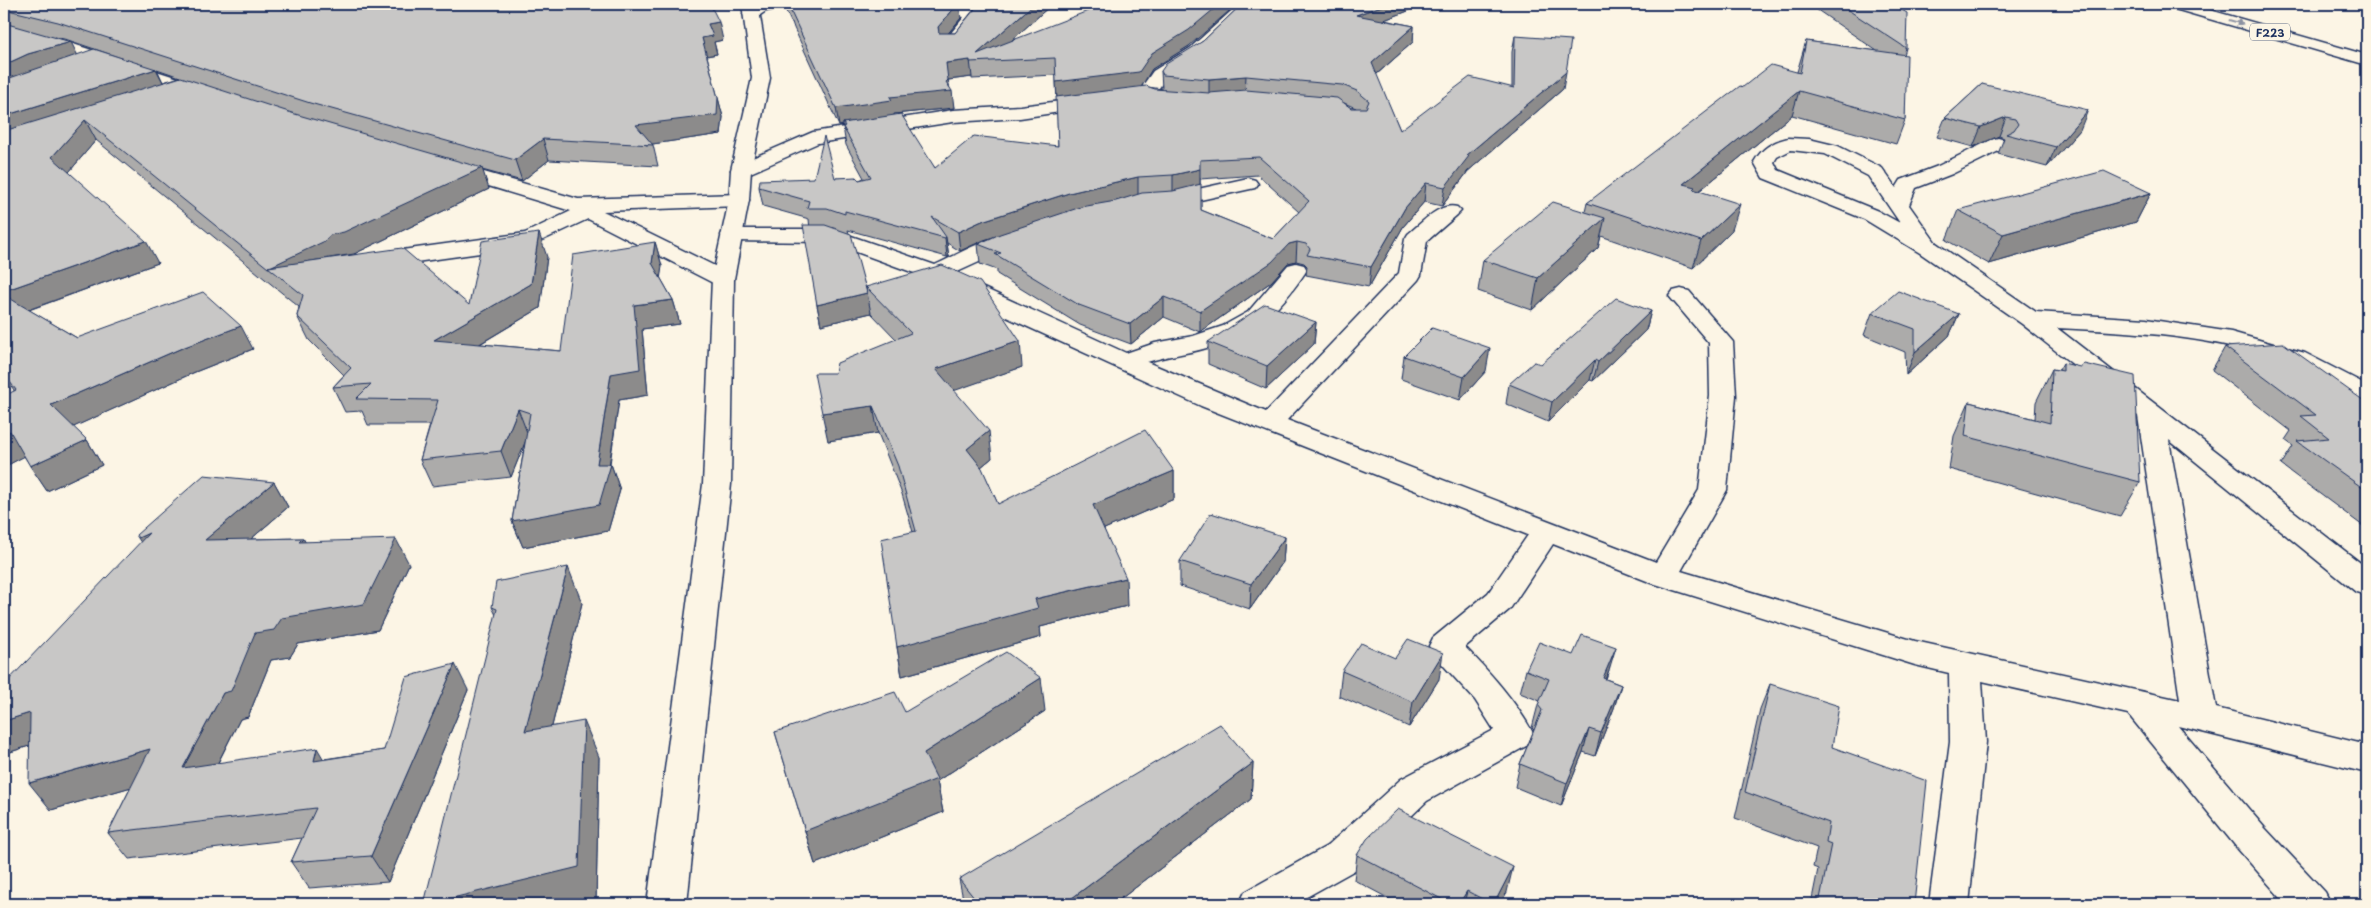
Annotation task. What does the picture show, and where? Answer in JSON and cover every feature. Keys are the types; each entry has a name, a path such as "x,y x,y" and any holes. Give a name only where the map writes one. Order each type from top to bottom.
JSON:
{"street":[{"path":"667,904 718,484 723,279 739,200 742,170 762,78 751,9 780,4"},
{"path":"922,4 975,14 949,44"},
{"path":"1191,102 1155,99 1150,88 1159,75 1196,52 1248,4"},
{"name":"F223","path":"2172,4 2367,60"},
{"name":"F223","path":"2222,4 2367,44"},
{"path":"4,31 61,46 217,97"},
{"path":"79,68 105,60"},
{"path":"167,97 191,88"},
{"path":"1134,97 1153,95"},
{"path":"742,170 813,138 953,116 1020,112 1115,100"},
{"path":"1928,248 1875,172 1831,150 1809,145 1788,144 1769,153 1764,162 1770,174 1838,203 1872,215 1928,248 2030,319 2151,412 2367,584"},
{"path":"1899,204 1908,184 1945,170 1998,144"},
{"path":"434,164 582,208 723,279"},
{"path":"1148,204 1173,202 1248,184"},
{"path":"348,264 530,239 582,208 739,200"},
{"path":"1270,423 1410,275 1416,239 1450,211"},
{"path":"732,235 831,236 935,274 1012,311 1210,400 1663,576 1915,653 2200,718 2367,760"},
{"path":"935,274 993,247 1030,236"},
{"path":"1127,362 1164,348 1198,343 1232,331 1256,317 1282,289 1296,270"},
{"path":"1663,576 1714,490 1723,396 1720,342 1681,296"},
{"path":"2030,319 2146,326 2231,339 2296,358 2367,395"},
{"path":"2151,412 2200,718"},
{"path":"1259,904 1341,858 1414,790 1516,735 1486,691 1445,646 1499,601 1523,563 1547,531"},
{"path":"1949,904 1968,742 1965,664"},
{"path":"2140,704 2251,838 2310,904"}],"building":[{"path":"4,4 710,4 719,22 708,24 713,36 702,38 718,98 717,115 636,125 653,145 543,139 515,160 310,103 58,22 4,9"},
{"path":"787,4 958,4 938,27 939,33 955,33 979,4 1034,4 977,54 1106,4 1220,4 1189,30 1152,53 1139,72 1056,82 1055,58 970,62 970,60 946,63 948,80 946,82 952,91 890,97 892,100 836,108 791,12 791,6"},
{"path":"1242,4 1387,4 1356,15 1414,26 1372,63 1400,130 1470,77 1514,88 1515,36 1571,40 1566,72 1467,155 1469,156 1445,187 1426,183 1405,208 1371,267 1307,255 1310,249 1306,244 1297,242 1289,244 1272,262 1200,311 1164,297 1130,324 1079,305 995,254 1001,253 978,244 1000,234 1081,207 1116,201 1142,193 1173,191 1201,184 1201,210 1273,239 1309,201 1259,157 1200,160 1200,169 1173,175 1138,177 1069,193 982,221 958,232 932,217 945,238 845,211 845,214 827,208 807,208 809,201 759,187 760,180 814,178 824,136 835,178 856,177 859,180 871,177 843,127 845,126 843,123 901,114 935,168 974,136 1058,146 1056,97 1146,86 1155,89 1209,93 1246,90 1337,98 1351,108 1366,108 1369,101 1357,91 1342,85 1246,76 1209,79 1163,75 1161,71 1166,64 1203,41"},
{"path":"1839,4 1892,4 1907,13 1906,48"},
{"path":"4,23 71,42 28,54 4,65"},
{"path":"1806,41 1907,55 1905,120 1799,91 1683,184 1740,204 1701,241 1587,203 1740,86 1743,87 1771,65 1800,73"},
{"path":"94,49 156,69 4,116 4,80"},
{"path":"181,77 295,114 482,168 344,232 330,235 325,241 268,268 85,120 52,157 146,241 4,291 4,131"},
{"path":"1982,84 2088,110 2056,147 2006,134 2014,130 2018,124 2015,119 2006,117 1981,127 1945,118"},
{"path":"2104,171 2151,193 2003,234 1958,210"},
{"path":"1553,202 1605,218 1538,278 1483,260"},
{"path":"803,225 825,225 851,234 867,293 817,305"},
{"path":"539,233 531,284 434,340 561,351 573,255 655,242 652,263 673,300 634,305 640,369 611,374 597,464 611,464 599,505 512,521 530,413 518,409 501,451 420,460 438,400 356,399 371,384 333,387 351,368 297,316 303,295 268,267 402,248 469,305 482,241"},
{"path":"942,265 980,282 1020,341 936,369 989,431 967,449 982,468 998,504 1145,430 1174,471 1093,505 1126,578 1035,599 1038,608 897,647 881,539 916,531 898,466 873,406 822,413 814,373 835,373 837,363 911,333 866,287"},
{"path":"1898,291 1959,314 1915,352 1915,329 1872,313"},
{"path":"203,292 241,326 182,348 51,405 87,440 30,466 10,431 4,434 4,396 16,390 4,374 4,295 77,338"},
{"path":"1616,298 1651,311 1598,362 1595,360 1552,402 1509,384 1534,362 1541,364"},
{"path":"1265,304 1316,322 1267,366 1208,342"},
{"path":"1432,328 1490,348 1464,377 1404,356"},
{"path":"2283,343 2367,403 2367,491 2297,441 2329,438 2301,416 2316,415 2225,347"},
{"path":"2063,363 2080,367 2084,364 2135,376 2140,482 1965,436 1969,402 2050,423 2052,369 2063,371"},
{"path":"204,475 274,482 205,540 303,538 299,542 396,539 364,604 282,618 274,630 255,633 231,691 223,693 183,768 317,748 314,761 384,750 406,677 455,664 371,856 291,862 316,808 108,833 150,749 29,783 30,713 4,721 4,685 149,533 138,538 136,535"},
{"path":"1211,513 1285,537 1251,584 1180,561"},
{"path":"568,567 525,731 584,721 579,867 424,904 497,609 492,607 496,582"},
{"path":"1582,635 1616,647 1603,678 1621,685 1601,733 1589,729 1567,783 1520,764 1541,713 1542,710 1538,705 1549,679 1526,670 1539,642 1573,655"},
{"path":"1408,639 1443,653 1413,702 1342,671 1361,643 1395,658"},
{"path":"1006,652 1041,678 924,753 937,779 805,831 775,732 895,692 905,712"},
{"path":"1770,684 1839,706 1832,747 1927,781 1914,904 1819,904 1831,844 1826,842 1829,823 1745,792"},
{"path":"1220,724 1253,763 1064,904 979,904 959,879"},
{"path":"1398,809 1513,867 1494,904 1467,891 1459,904 1451,904 1357,855 1367,839"},
{"path":"126,900 129,904 119,904"}]}
